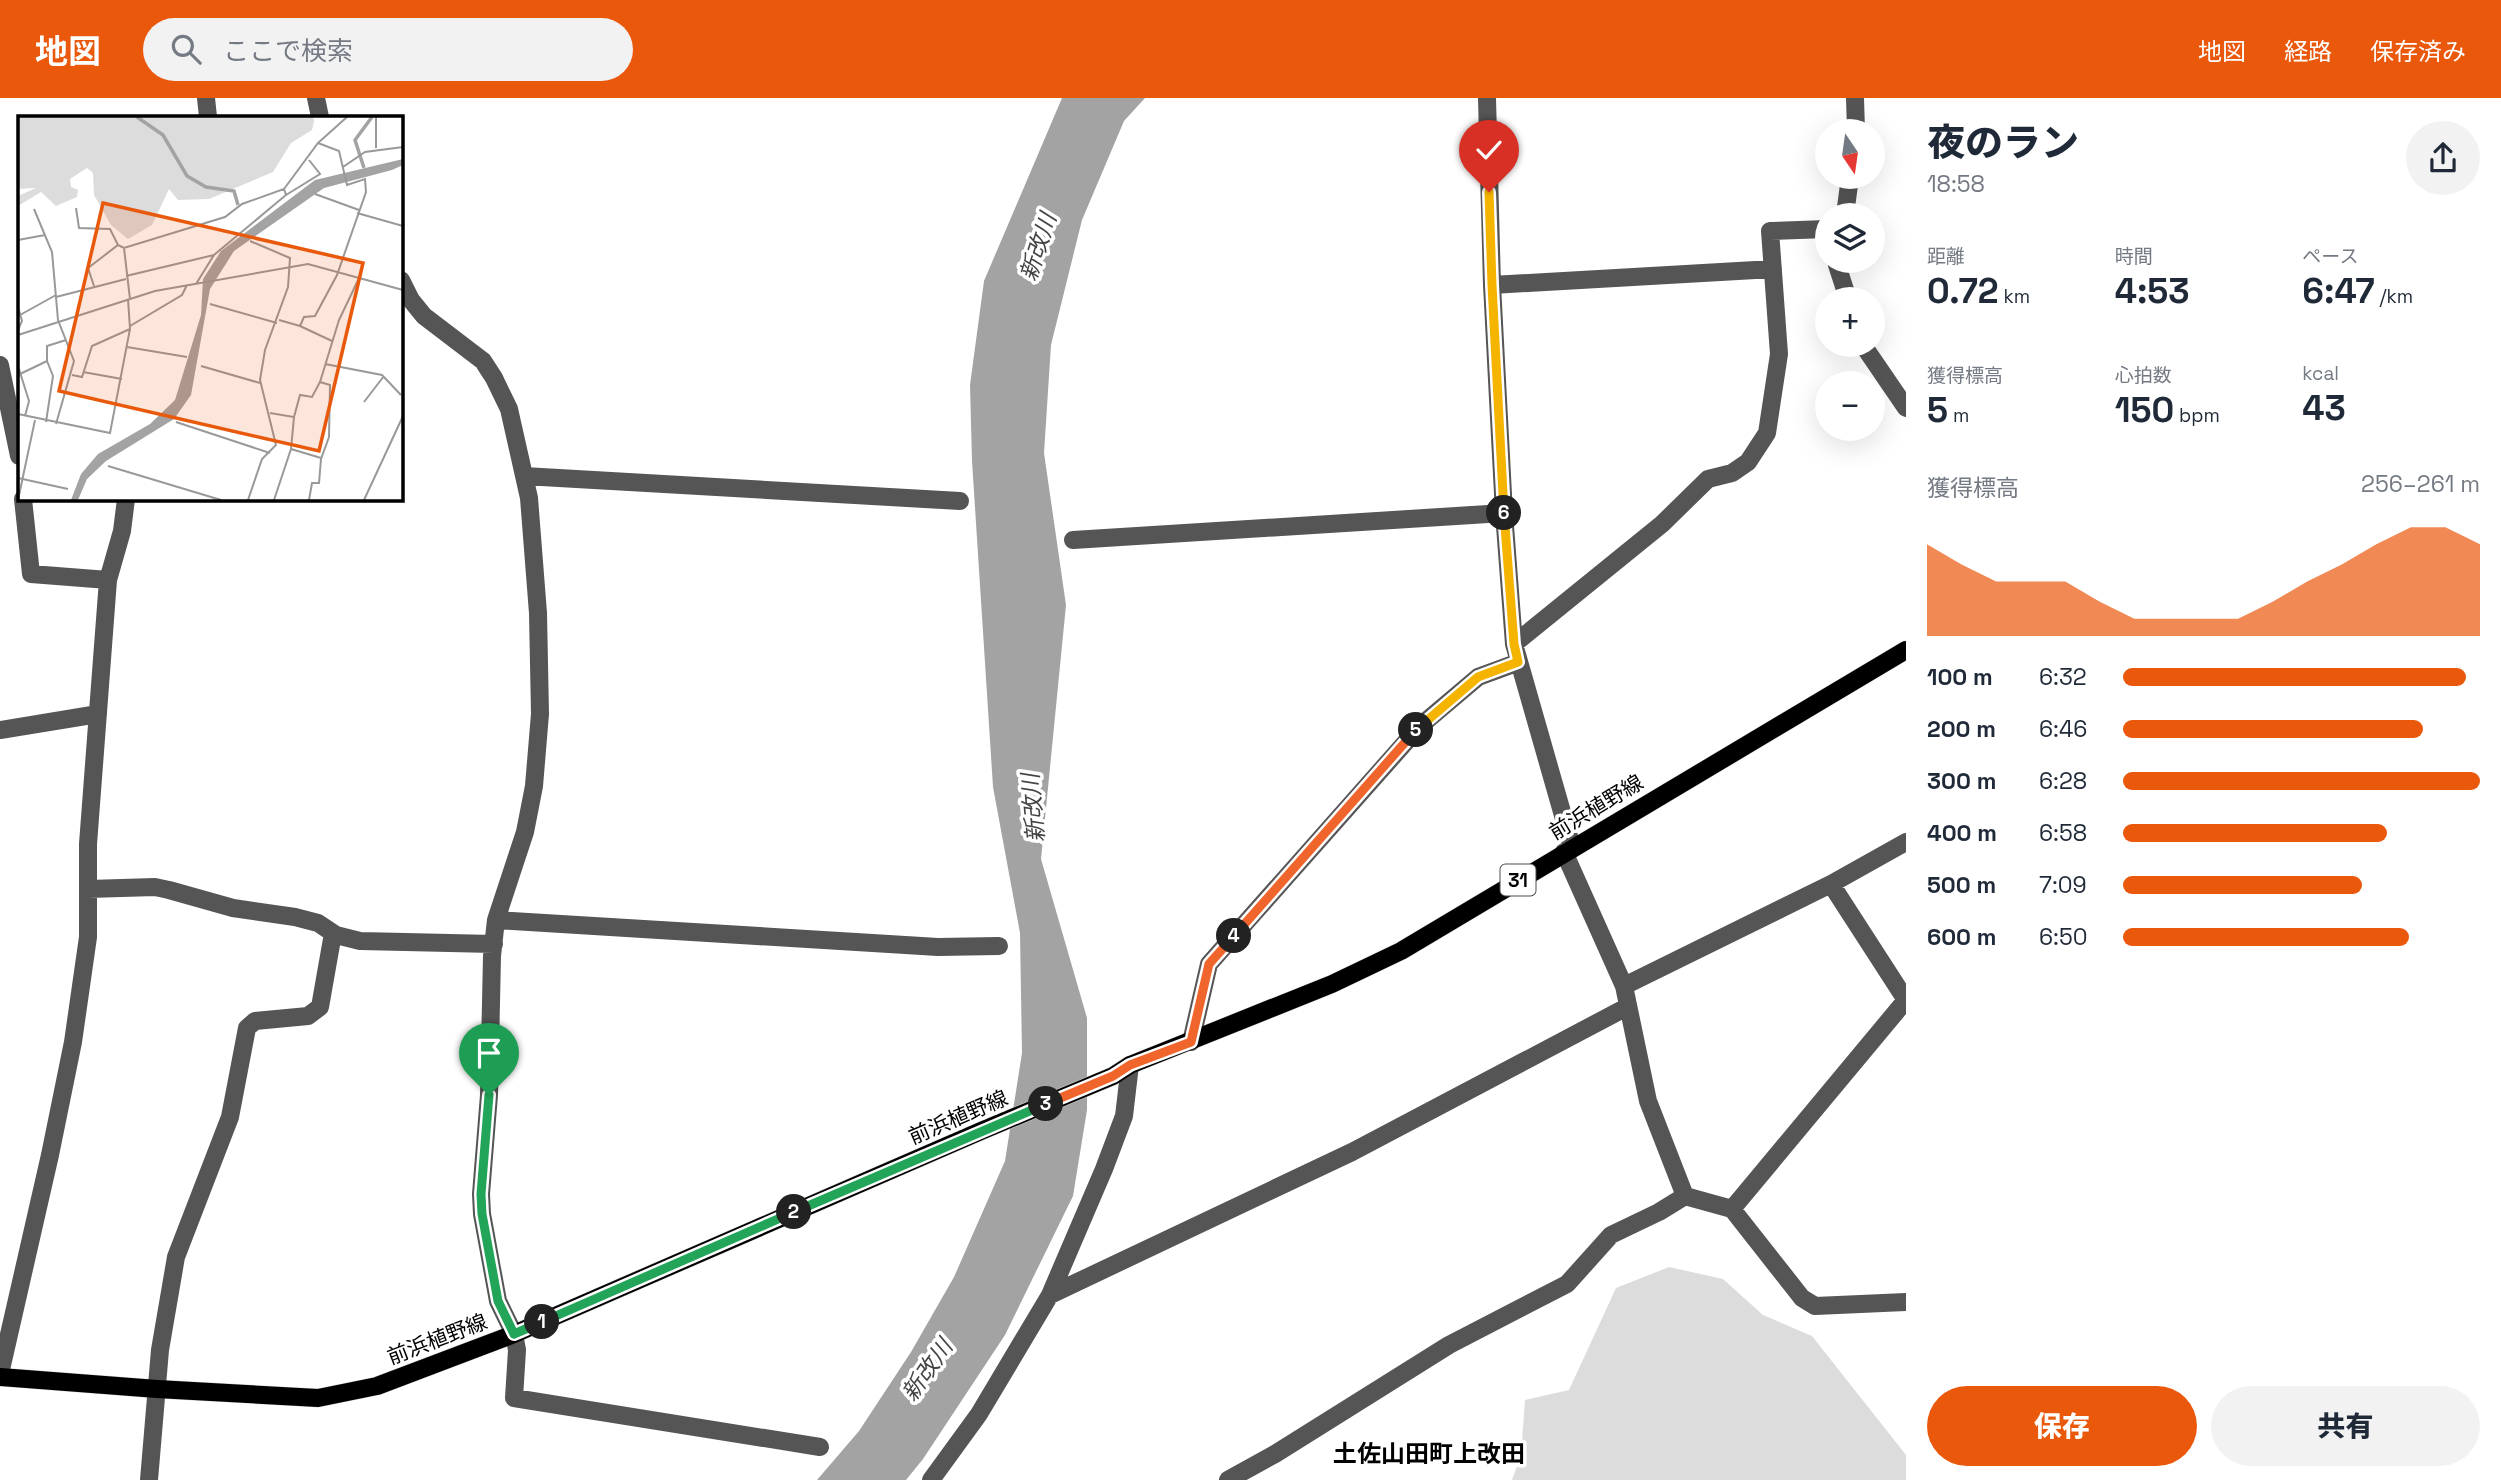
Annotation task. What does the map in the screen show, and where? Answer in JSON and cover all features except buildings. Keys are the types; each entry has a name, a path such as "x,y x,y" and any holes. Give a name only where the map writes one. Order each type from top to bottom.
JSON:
{"main road":[{"name":"前浜植野線","path":"0,1376 157,1389 318,1398 377,1386 514,1334 1113,1076 1130,1065 1332,984 1401,951 1906,650"}],"street":[{"path":"206,98 208,116"},
{"path":"316,98 320,116"},
{"path":"1487,98 1492,285 1504,513 1516,653 1568,850 1624,986 1648,1101 1685,1196"},
{"path":"1855,98 1856,119"},
{"path":"1191,1042 1209,964 1419,726 1478,677 1516,653 1662,524 1708,479 1732,473 1748,462 1767,433 1779,354 1770,231 1815,229"},
{"path":"1492,285 1773,269"},
{"path":"402,285 424,316 484,361 509,409 529,498 538,612 541,714 534,786 525,832 496,920 489,1095 481,1194 482,1214 498,1301 514,1334 517,1350 514,1398 820,1447"},
{"path":"1871,357 1906,408"},
{"path":"0,365 18,451"},
{"path":"524,476 960,501"},
{"path":"23,500 31,575 108,580"},
{"path":"0,1376 73,1042 88,937 88,844 108,580 122,531 126,500"},
{"path":"1073,540 1504,513"},
{"path":"0,730 98,714"},
{"path":"1624,986 1831,884 1906,842"},
{"path":"1732,1209 1906,1000 1831,884"},
{"path":"88,889 162,888 233,908 318,923 335,935 360,941 494,944"},
{"path":"496,920 938,947 999,946"},
{"path":"149,1480 160,1350 176,1257 230,1117 247,1028 255,1020 308,1016 320,1007 332,939 335,935"},
{"path":"1050,1295 1352,1152 1627,1007"},
{"path":"931,1480 979,1414 1050,1295 1124,1116 1130,1065"},
{"path":"1227,1480 1275,1454 1449,1345 1567,1284 1611,1235 1685,1196 1732,1209 1802,1298 1815,1306 1906,1302"}],"shaded area":[{"path":"1669,1267 1723,1279 1763,1315 1812,1336 1906,1455 1906,1480 1512,1480 1521,1455 1525,1400 1569,1390 1616,1288"}],"water":[{"name":"新改川","path":"1062,98 1145,98 1124,121 1082,220 1051,345 1044,453 1066,605 1041,859 1087,1018 1087,1110 1073,1196 1005,1335 923,1459 906,1480 817,1480 859,1431 911,1352 954,1277 1005,1161 1022,1053 1020,933 993,787 972,461 970,385 984,281"}],"district":[{"name":"土佐山田町上改田","path":"1429,1453"}],"route":[{"path":"489,1095 481,1194 482,1214 498,1301 514,1334 1113,1076 1130,1065 1191,1042 1209,964 1419,726 1478,677 1518,662 1514,644 1504,513 1489,192"}]}
